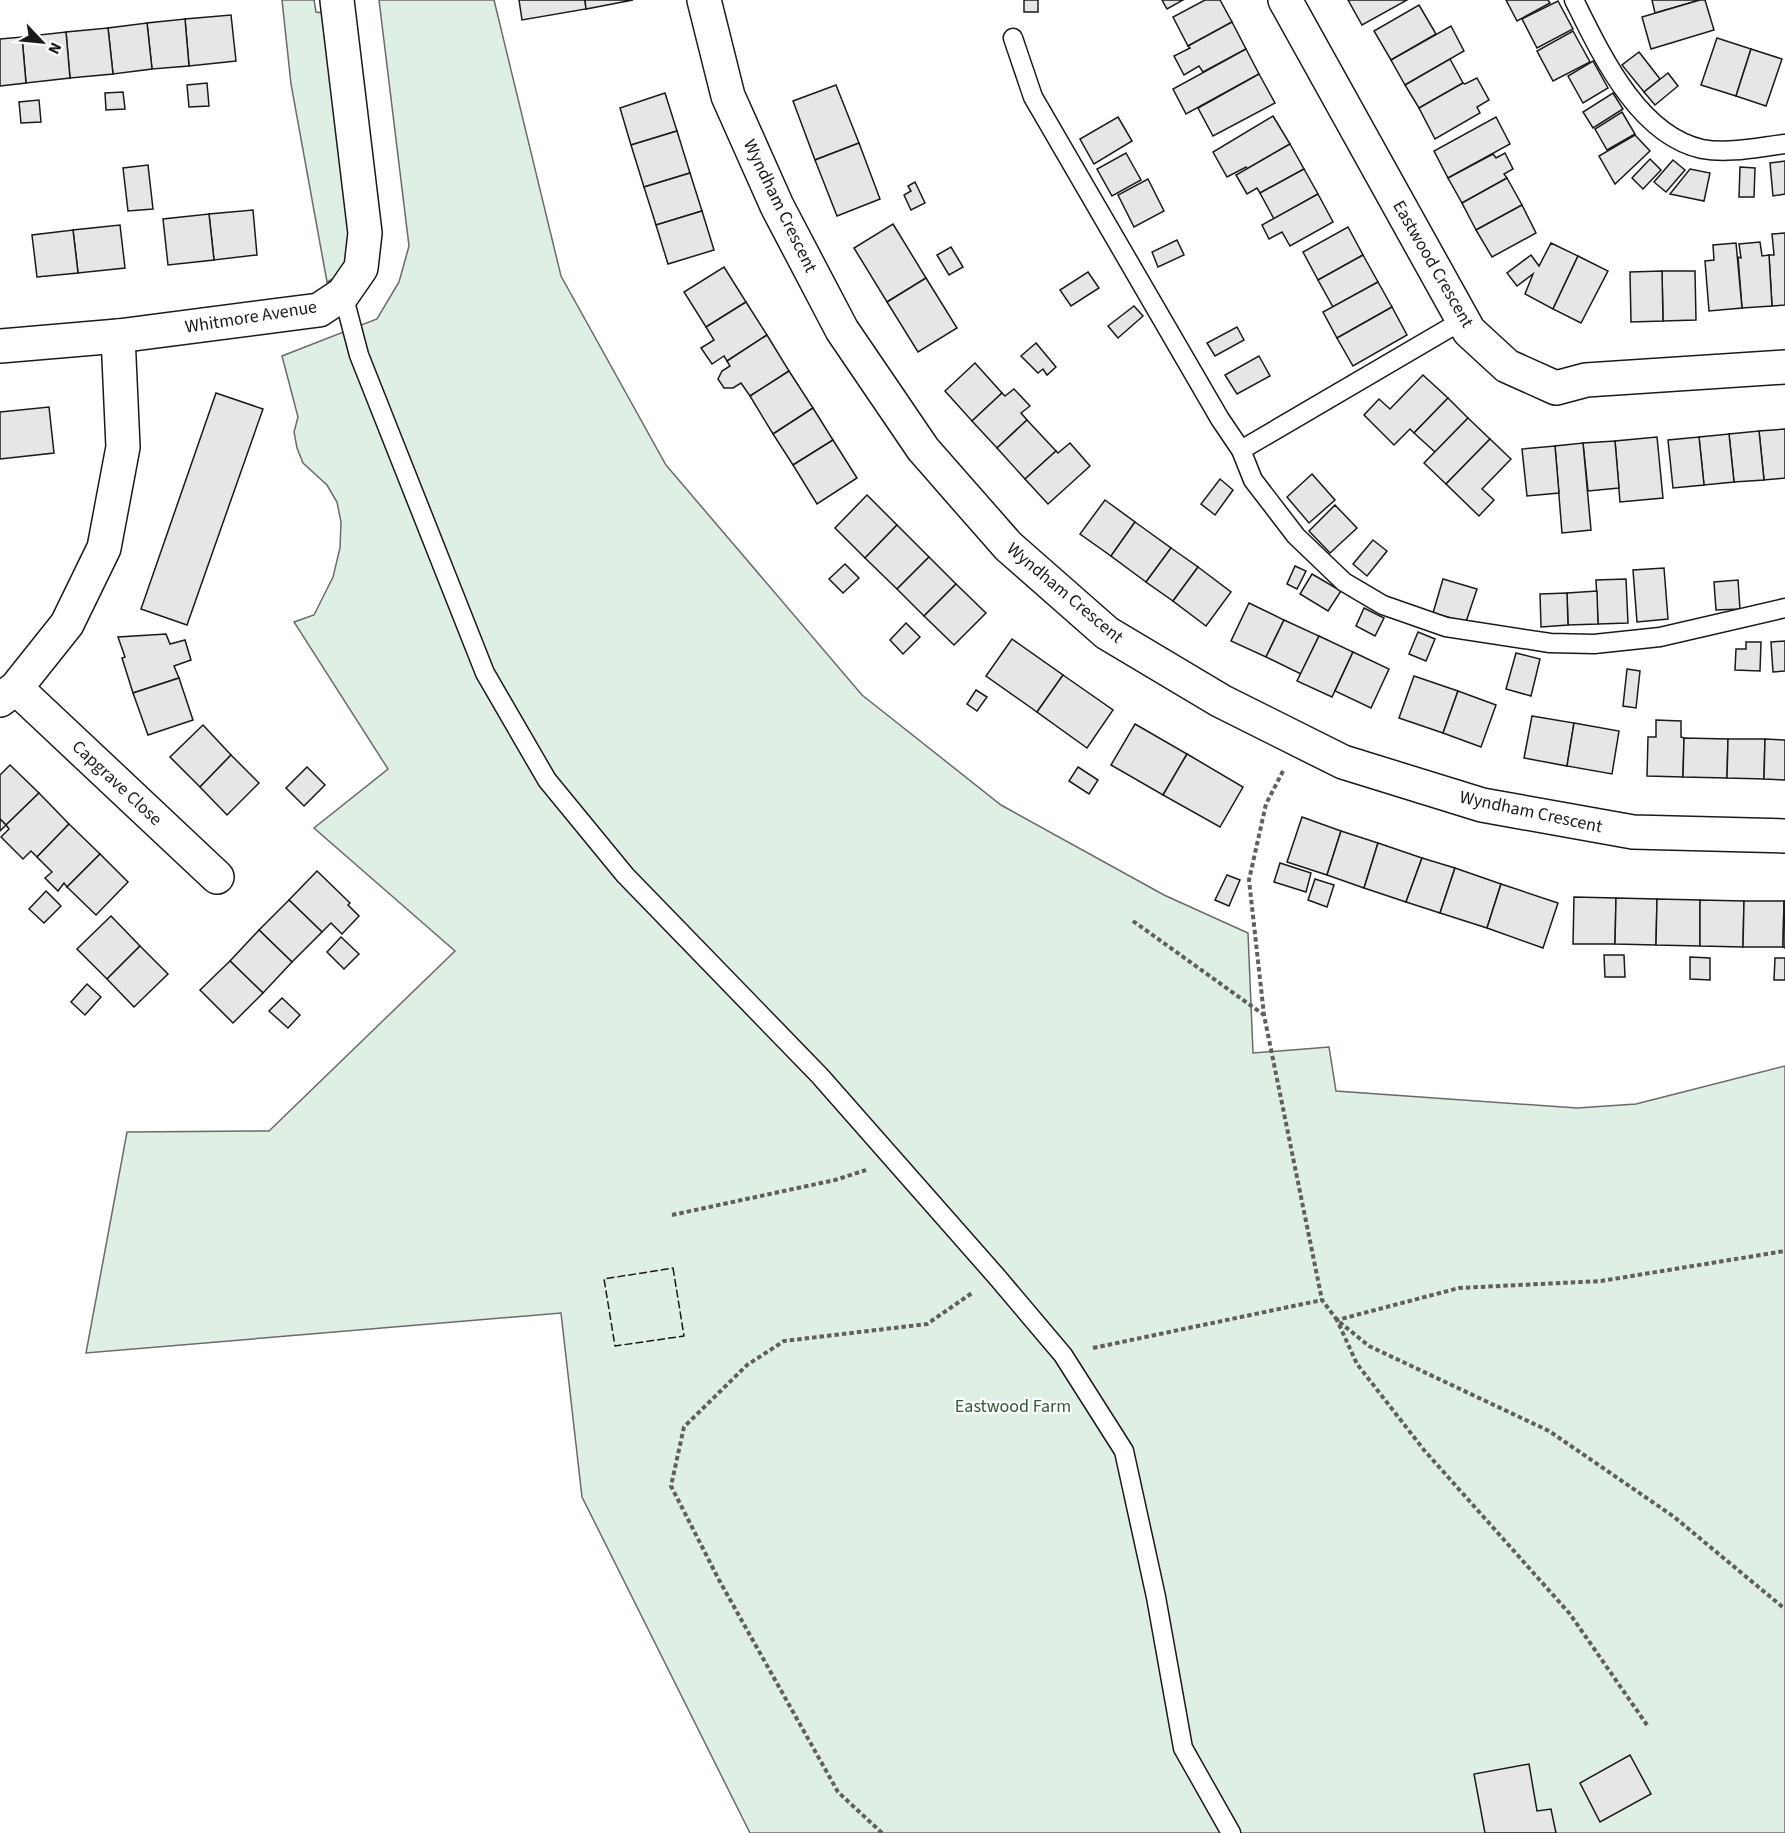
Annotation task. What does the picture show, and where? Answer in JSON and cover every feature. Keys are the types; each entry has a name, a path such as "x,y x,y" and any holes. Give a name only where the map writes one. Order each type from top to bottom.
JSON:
{"street":[{"name":"Whitmore Avenue","path":"0,346 118,336 319,310 343,294 361,268 364,233 337,0"},
{"name":"Wyndham Crescent","path":"704,0 728,96 777,206 842,330 923,449 1008,546 1107,633 1221,701 1343,762 1482,805 1633,832 1785,836"},
{"name":"Eastwood Crescent","path":"1285,0 1463,320 1470,331 1507,366 1556,388 1586,380 1785,367"},
{"path":"8,694 67,624 104,548 123,447 118,336"},
{"name":"Capgrave Close","path":"8,694 217,877"}],"lane":[{"path":"1574,0 1602,55 1634,102 1661,130 1680,141 1703,149 1726,151 1785,144"},
{"path":"1013,38 1034,97 1208,400 1241,450 1253,480 1296,536 1344,582 1383,605 1446,627 1550,643 1594,644 1660,637 1785,608"},
{"path":"343,294 359,355 485,673 547,780 625,875 820,1076 997,1277 1063,1355 1124,1451 1156,1597 1183,1748 1231,1833"},
{"path":"1241,450 1463,320"}],"path":[{"path":"1298,740 1266,804 1249,880 1264,1015 1322,1300 1337,1320 1357,1364 1424,1450 1570,1614 1647,1725"},
{"path":"1133,921 1264,1015"},
{"path":"672,1215 835,1180 895,1160"},
{"path":"1337,1320 1460,1288 1600,1281 1785,1251"},
{"path":"882,1833 838,1792 719,1580 671,1486 684,1426 747,1365 784,1341 927,1324 997,1277"},
{"path":"1063,1355 1322,1300"},
{"path":"1337,1320 1369,1346 1549,1431 1673,1516 1785,1609"}],"green space":[{"path":"282,0 314,0 316,12 323,13 357,236 342,274 327,282 291,84"},
{"name":"Eastwood Farm","path":"379,0 494,0 561,276 666,465 862,695 1001,805 1164,895 1248,933 1253,1053 1329,1047 1336,1091 1577,1108 1636,1104 1785,1066 1785,1833 750,1833 582,1497 561,1313 86,1353 127,1132 269,1131 455,951 314,828 388,769 294,622 314,615 333,577 340,548 341,522 337,502 327,485 303,463 297,448 294,432 298,417 282,356 377,319 399,282 409,246"}],"building":[{"path":"519,0 585,0 586,9 522,20"},
{"path":"585,0 633,0 586,9"},
{"path":"1024,0 1038,0 1038,12 1024,12"},
{"path":"1162,0 1183,0 1167,9"},
{"path":"1205,0 1220,0 1232,22 1188,46 1173,17"},
{"path":"1348,0 1407,0 1362,25"},
{"path":"1506,0 1548,0 1550,3 1517,21"},
{"path":"1652,0 1700,0 1655,13"},
{"path":"1705,0 1714,30 1651,49 1642,17"},
{"path":"1558,1 1573,29 1537,48 1522,19"},
{"path":"1419,5 1436,34 1391,60 1374,31"},
{"path":"231,15 236,61 189,66 185,19"},
{"path":"185,19 189,66 152,69 147,23"},
{"path":"1232,22 1246,49 1203,72 1199,66 1184,75 1174,56"},
{"path":"147,23 152,69 113,74 108,28"},
{"path":"1451,26 1464,51 1405,85 1391,60"},
{"path":"108,28 113,74 70,78 66,32"},
{"path":"1573,31 1590,62 1553,81 1537,51"},
{"path":"66,32 70,78 26,83 22,37"},
{"path":"22,37 26,83 0,86 0,39"},
{"path":"1717,38 1751,49 1736,96 1701,85"},
{"path":"1246,49 1259,74 1186,114 1173,89"},
{"path":"1751,49 1782,59 1766,106 1736,96"},
{"path":"1639,52 1660,79 1644,92 1622,65"},
{"path":"1450,59 1463,83 1419,108 1405,85"},
{"path":"1593,61 1608,88 1583,103 1568,76"},
{"path":"1668,73 1678,86 1655,105 1644,92"},
{"path":"1259,74 1275,103 1213,136 1198,108"},
{"path":"1477,78 1489,100 1477,107 1480,113 1435,139 1419,108 1463,83"},
{"path":"207,83 209,106 189,107 187,85"},
{"path":"836,85 859,143 815,160 793,101"},
{"path":"123,92 125,109 106,110 105,93"},
{"path":"665,93 677,131 631,145 620,108"},
{"path":"1613,93 1623,109 1593,128 1583,112"},
{"path":"39,100 41,122 21,123 19,102"},
{"path":"1622,112 1635,134 1607,150 1595,129"},
{"path":"1273,116 1290,144 1247,169 1246,167 1227,177 1213,152"},
{"path":"1118,117 1132,141 1094,164 1080,139"},
{"path":"1496,117 1510,144 1448,178 1434,151"},
{"path":"677,131 690,173 644,187 631,145"},
{"path":"1635,135 1650,151 1615,184 1599,156"},
{"path":"859,143 880,199 837,216 815,160"},
{"path":"1290,144 1304,169 1260,193 1257,188 1247,194 1236,175"},
{"path":"1126,153 1141,180 1112,196 1097,169"},
{"path":"1505,153 1513,169 1504,174 1507,178 1462,203 1448,178 1493,154 1496,158"},
{"path":"1650,159 1661,170 1643,189 1632,178"},
{"path":"1673,160 1685,170 1666,192 1654,182"},
{"path":"1785,161 1785,194 1773,196 1770,163"},
{"path":"148,165 153,209 128,211 123,168"},
{"path":"1740,167 1755,168 1754,197 1739,197"},
{"path":"1304,169 1318,194 1274,219 1260,193"},
{"path":"1690,169 1710,173 1704,201 1670,194"},
{"path":"690,173 702,211 656,225 644,187"},
{"path":"1507,178 1522,205 1476,230 1462,203"},
{"path":"1148,179 1164,211 1134,227 1118,195"},
{"path":"915,182 925,203 911,210 904,195 911,191 908,186"},
{"path":"1318,194 1333,222 1290,246 1282,232 1269,239 1262,225"},
{"path":"1522,205 1536,233 1492,257 1476,230"},
{"path":"253,210 257,255 214,260 209,214"},
{"path":"702,211 714,250 668,264 656,225"},
{"path":"209,214 214,260 168,265 163,219"},
{"path":"893,224 926,278 887,302 854,248"},
{"path":"120,225 125,268 78,273 73,230"},
{"path":"1348,227 1363,255 1318,280 1303,252"},
{"path":"73,230 78,273 37,277 32,235"},
{"path":"1785,233 1785,305 1772,306 1769,255 1774,255 1772,234"},
{"path":"1177,240 1184,255 1158,267 1152,252"},
{"path":"1760,242 1762,256 1769,255 1772,306 1742,308 1739,244"},
{"path":"1551,243 1578,256 1553,309 1525,294 1533,274 1517,286 1507,273 1531,255 1539,266"},
{"path":"1736,243 1742,308 1709,311 1705,261 1714,260 1713,245"},
{"path":"951,247 963,267 949,275 937,255"},
{"path":"1363,255 1378,282 1333,307 1318,280"},
{"path":"1578,256 1608,271 1581,323 1553,309"},
{"path":"724,267 746,302 706,327 684,292"},
{"path":"1662,271 1695,271 1696,320 1663,321"},
{"path":"1662,271 1663,321 1631,322 1630,272"},
{"path":"1088,272 1099,288 1071,306 1060,290"},
{"path":"926,278 957,328 918,352 887,302"},
{"path":"1378,282 1392,307 1337,338 1323,312"},
{"path":"746,302 767,335 727,361 724,356 712,364 701,348 714,340 706,327"},
{"path":"1134,306 1143,316 1118,338 1108,326"},
{"path":"1392,307 1407,335 1353,366 1337,338"},
{"path":"1237,327 1244,340 1215,356 1207,343"},
{"path":"767,335 789,371 750,396 741,383 733,388 724,388 718,379 722,371 730,366 727,361"},
{"path":"1036,343 1056,367 1047,375 1043,369 1038,373 1021,356"},
{"path":"1259,356 1270,376 1237,394 1225,375"},
{"path":"975,363 1002,393 972,421 945,391"},
{"path":"789,371 813,408 773,434 750,396"},
{"path":"1423,375 1448,398 1414,433 1410,429 1394,445 1364,415 1379,399 1390,409"},
{"path":"1014,389 1030,406 1021,413 1027,420 997,448 972,421 1002,393 1005,396"},
{"path":"216,393 263,409 187,625 141,609"},
{"path":"1448,398 1468,418 1435,452 1414,433"},
{"path":"49,407 54,453 0,459 0,412"},
{"path":"813,408 833,440 793,465 773,434"},
{"path":"1468,418 1490,439 1446,484 1424,463"},
{"path":"1027,420 1056,451 1025,479 997,448"},
{"path":"1785,429 1785,478 1764,480 1759,431"},
{"path":"1759,431 1764,480 1734,482 1729,434"},
{"path":"1729,434 1734,482 1704,485 1699,437"},
{"path":"1657,437 1663,498 1620,502 1615,441"},
{"path":"1699,437 1704,485 1673,488 1668,440"},
{"path":"1490,439 1511,459 1482,489 1494,500 1479,516 1446,484"},
{"path":"833,440 857,478 817,504 793,465"},
{"path":"1615,441 1619,488 1588,491 1583,443"},
{"path":"1070,443 1090,466 1048,504 1025,479 1056,451 1058,453"},
{"path":"1583,443 1591,530 1562,533 1555,446"},
{"path":"1555,446 1559,493 1527,496 1522,449"},
{"path":"1312,474 1335,500 1309,523 1287,497"},
{"path":"1220,479 1233,490 1215,515 1201,504"},
{"path":"867,495 897,525 865,558 835,528"},
{"path":"1105,500 1135,522 1111,556 1080,534"},
{"path":"1335,505 1357,528 1330,553 1309,531"},
{"path":"1135,522 1171,548 1146,582 1111,556"},
{"path":"897,525 929,557 897,589 865,558"},
{"path":"1373,540 1387,551 1367,576 1353,564"},
{"path":"1171,548 1198,567 1173,601 1146,582"},
{"path":"929,557 956,584 924,616 897,589"},
{"path":"845,564 859,578 843,593 829,579"},
{"path":"1295,566 1306,571 1297,589 1287,584"},
{"path":"1198,567 1231,592 1206,626 1173,601"},
{"path":"1664,568 1668,619 1637,622 1633,570"},
{"path":"1312,574 1341,591 1328,611 1300,594"},
{"path":"1443,579 1477,589 1466,622 1433,613"},
{"path":"1626,579 1628,623 1598,624 1596,580"},
{"path":"1738,580 1740,609 1716,610 1714,582"},
{"path":"956,584 986,613 954,645 924,616"},
{"path":"1597,591 1598,624 1568,625 1567,593"},
{"path":"1567,593 1568,625 1541,627 1540,594"},
{"path":"1249,603 1284,620 1266,657 1231,641"},
{"path":"1364,608 1384,618 1375,636 1356,626"},
{"path":"1284,620 1319,636 1301,674 1266,657"},
{"path":"906,623 920,637 903,654 890,640"},
{"path":"1418,632 1435,639 1426,661 1409,654"},
{"path":"166,634 170,644 185,640 191,660 174,666 179,678 133,693 118,637"},
{"path":"1319,636 1353,652 1332,697 1297,681"},
{"path":"1012,639 1063,675 1037,712 986,676"},
{"path":"1785,641 1785,671 1773,672 1771,642"},
{"path":"1746,642 1761,642 1760,671 1735,670 1736,649 1746,649"},
{"path":"1353,652 1389,669 1371,708 1335,691"},
{"path":"1516,653 1540,659 1531,696 1506,689"},
{"path":"1627,669 1640,671 1636,708 1623,706"},
{"path":"1063,675 1113,710 1087,748 1037,712"},
{"path":"1414,676 1458,691 1443,733 1399,718"},
{"path":"179,678 193,720 148,735 133,693"},
{"path":"976,690 987,697 977,711 967,704"},
{"path":"1458,691 1496,705 1481,747 1443,733"},
{"path":"1532,716 1574,723 1567,766 1524,758"},
{"path":"1656,720 1681,721 1681,737 1684,738 1683,777 1647,776 1648,737 1656,737"},
{"path":"1574,723 1619,731 1612,774 1567,766"},
{"path":"1135,724 1187,754 1163,795 1111,765"},
{"path":"203,725 231,755 200,787 170,757"},
{"path":"1684,738 1728,739 1727,778 1683,777"},
{"path":"1728,739 1765,739 1764,779 1727,778"},
{"path":"1765,739 1785,740 1785,780 1764,779"},
{"path":"1187,754 1243,787 1220,827 1163,795"},
{"path":"231,755 259,783 227,815 200,787"},
{"path":"10,765 39,793 6,825 0,819 0,775"},
{"path":"307,767 325,785 304,806 286,788"},
{"path":"1078,767 1098,780 1089,794 1069,781"},
{"path":"39,793 69,824 37,857 31,851 23,859 1,837 9,829 6,825"},
{"path":"1302,817 1341,831 1327,875 1287,862"},
{"path":"0,819 6,825 0,831"},
{"path":"69,824 100,854 67,887 64,883 58,891 45,878 52,872 37,857"},
{"path":"1341,831 1378,843 1364,888 1327,875"},
{"path":"1378,843 1422,858 1406,902 1364,888"},
{"path":"100,854 128,882 96,915 67,887"},
{"path":"1422,858 1455,868 1440,913 1406,902"},
{"path":"1280,863 1311,873 1306,892 1274,882"},
{"path":"1455,868 1501,884 1487,928 1440,913"},
{"path":"317,871 350,903 348,905 359,916 342,934 331,923 322,932 289,900"},
{"path":"1227,875 1240,880 1229,906 1215,900"},
{"path":"1315,879 1334,885 1327,907 1308,900"},
{"path":"1501,884 1558,903 1543,948 1487,928"},
{"path":"46,891 61,906 44,923 29,909"},
{"path":"1574,897 1616,898 1615,944 1573,944"},
{"path":"1616,898 1657,899 1656,945 1615,944"},
{"path":"1657,899 1700,900 1700,946 1656,945"},
{"path":"289,900 322,932 292,962 259,930"},
{"path":"1700,900 1744,901 1743,947 1700,946"},
{"path":"1744,901 1784,901 1783,947 1743,947"},
{"path":"1785,901 1785,948 1783,947"},
{"path":"111,916 140,946 107,979 77,949"},
{"path":"259,930 292,962 263,993 230,961"},
{"path":"341,937 359,954 344,969 327,952"},
{"path":"140,946 168,974 134,1007 107,979"},
{"path":"1604,955 1624,955 1625,977 1605,977"},
{"path":"1690,957 1710,958 1710,980 1690,979"},
{"path":"1775,958 1785,958 1785,980 1774,980"},
{"path":"230,961 263,993 233,1023 200,990"},
{"path":"87,984 101,997 85,1015 71,1002"},
{"path":"282,998 300,1015 288,1028 269,1011"},
{"path":"1630,1755 1651,1794 1600,1822 1580,1783"},
{"path":"1529,1764 1537,1811 1551,1809 1556,1833 1485,1833 1474,1774"}],"fence":[{"path":"673,1268 684,1336 615,1346 604,1279 673,1268"}]}
